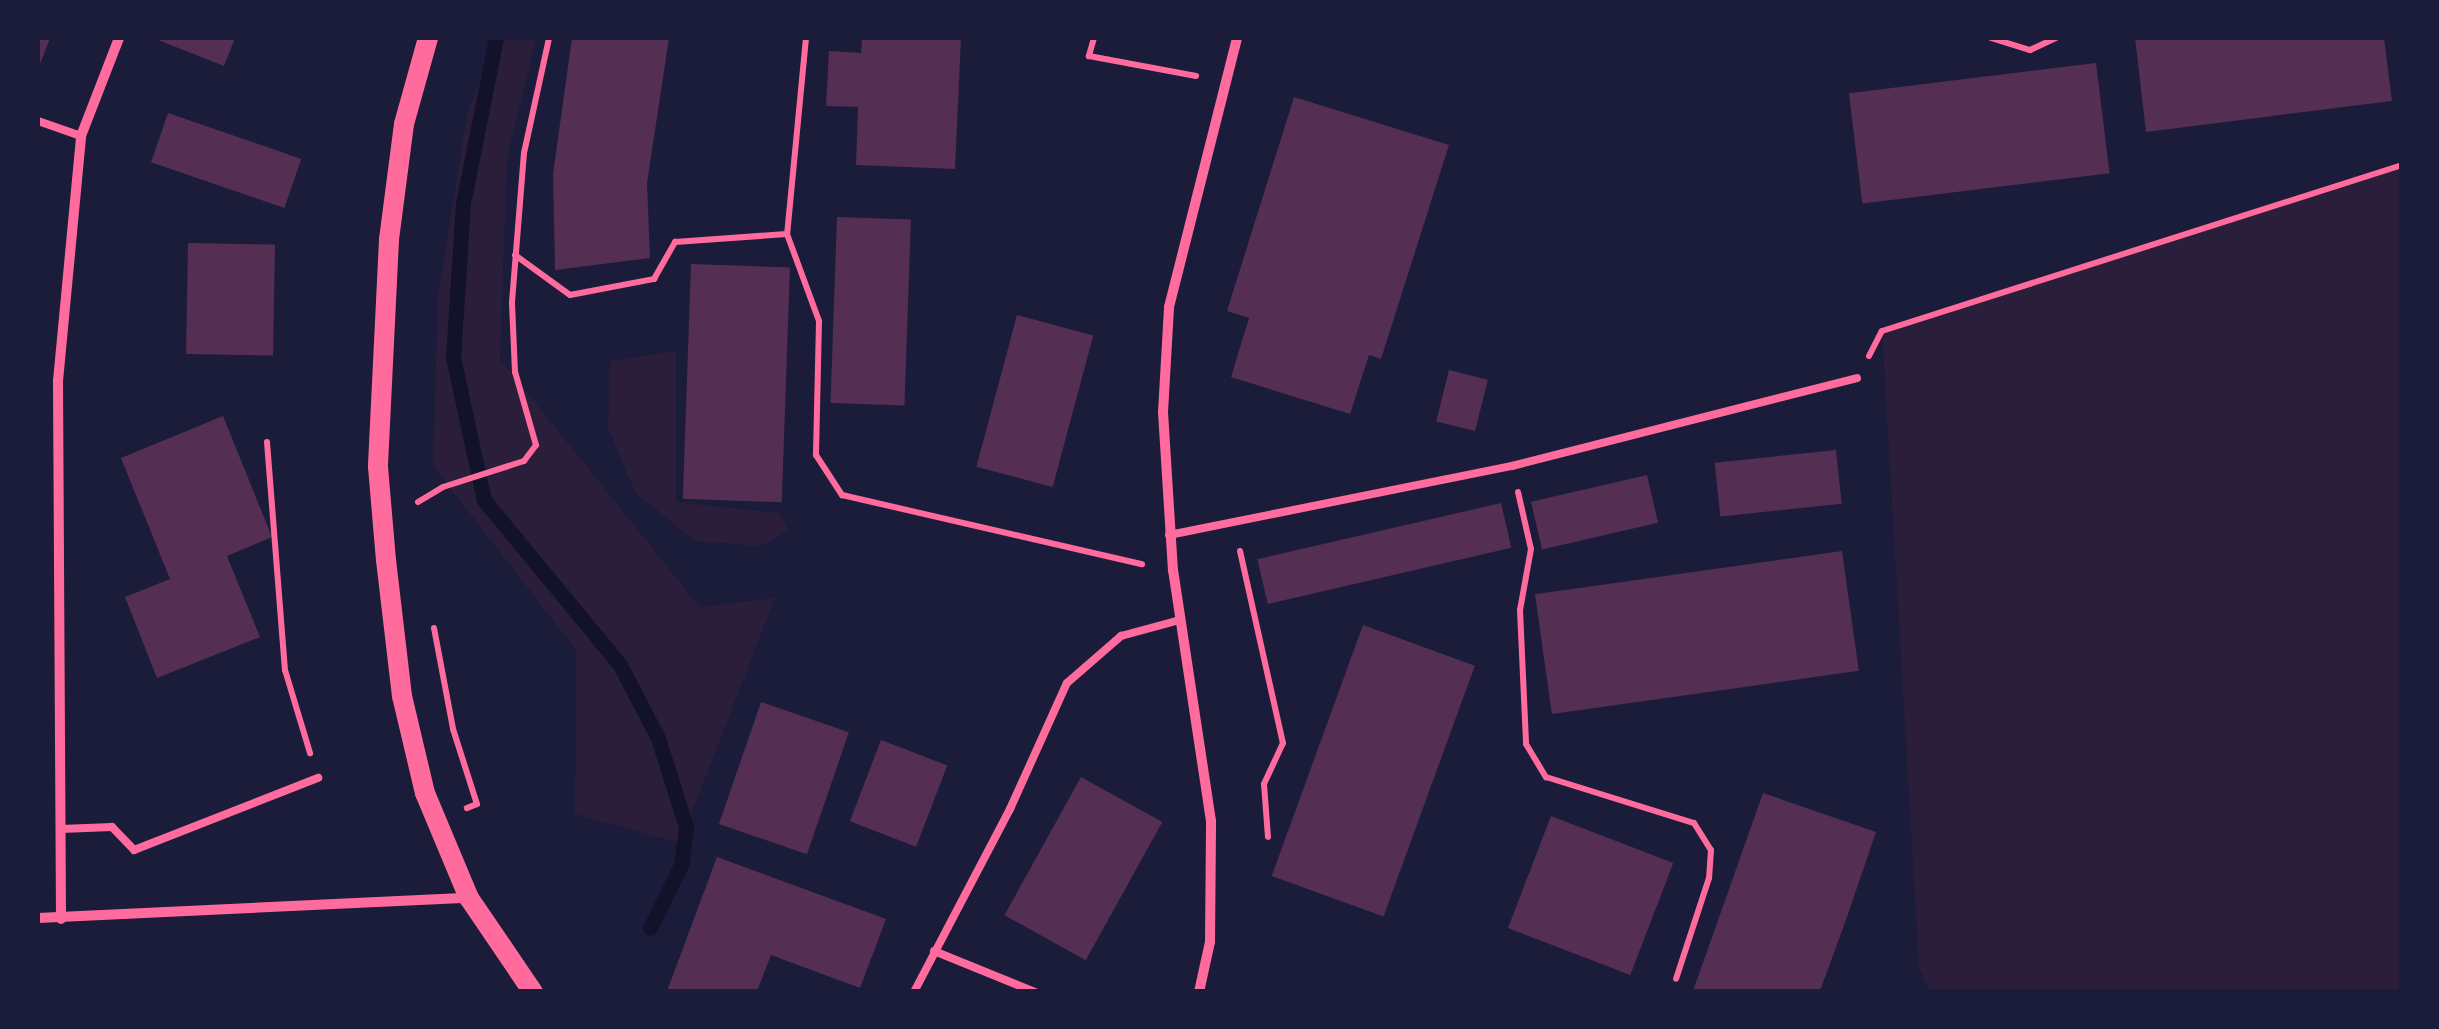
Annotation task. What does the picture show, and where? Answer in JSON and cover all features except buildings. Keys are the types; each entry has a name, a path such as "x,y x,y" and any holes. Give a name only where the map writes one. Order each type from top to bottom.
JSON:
{"main road":[{"path":"428,38 404,124 389,240 378,468 402,696 435,819 469,898 533,992"}],"street":[{"path":"61,919 58,381 81,136 119,38"},
{"path":"1199,992 1210,942 1211,822 1173,571 1163,412 1169,307 1237,38"},
{"path":"38,918 469,898"}],"lane":[{"path":"38,121 81,136"},
{"path":"1169,535 1234,526 1512,466 1857,378"},
{"path":"914,992 1010,808 1066,683 1121,636 1180,620"},
{"path":"60,829 112,827 134,850 318,778"},
{"path":"934,951 1035,992"}],"path":[{"path":"419,518 418,502 444,487 524,462 536,445 515,372 515,254 524,153 549,38"},
{"path":"806,38 788,234 819,321 816,455 842,495 1173,571"},
{"path":"1991,38 2030,50 2056,38"},
{"path":"1857,378 1882,330 2402,165"},
{"path":"515,254 570,294 654,279 675,242 788,234"},
{"path":"267,442 285,670 318,778"},
{"path":"1512,466 1531,549 1520,610 1526,744 1546,777 1694,823 1711,850 1709,878 1676,979"},
{"path":"1234,526 1283,742 1264,784 1268,837"},
{"path":"433,622 453,729 478,804 435,819"}],"shaded area":[{"path":"495,38 536,38 507,159 500,359 700,607 775,598 680,843 575,814 576,650 433,466 438,295 467,115"},
{"path":"2401,165 2401,991 1929,991 1919,967 1882,331"},
{"path":"676,351 676,502 779,513 788,530 761,546 695,541 635,492 608,428 610,361"}],"waterway":[{"path":"496,38 463,203 453,357 484,500 620,665 658,738 686,827 681,865 650,928"}]}
